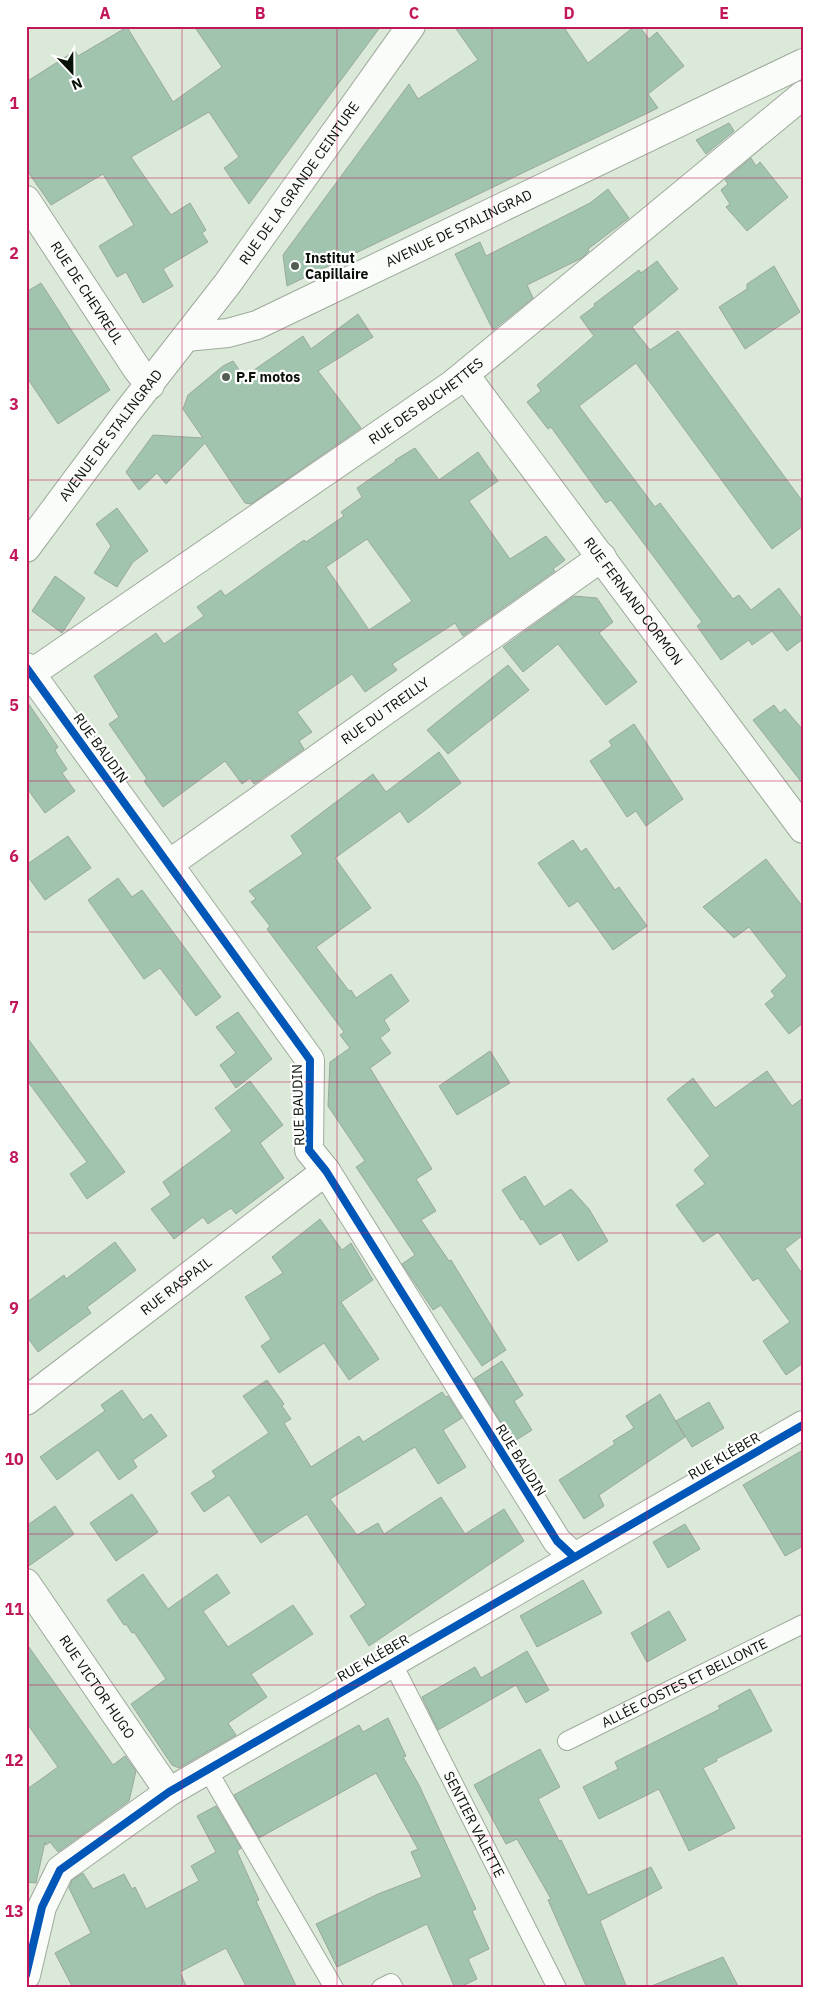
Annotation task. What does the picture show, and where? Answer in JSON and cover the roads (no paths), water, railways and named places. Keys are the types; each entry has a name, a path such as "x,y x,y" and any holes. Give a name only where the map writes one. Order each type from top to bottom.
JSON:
{"street":[{"name":"RUE DE LA GRANDE CEINTURE","path":"186,337 228,283 411,26"},
{"name":"AVENUE DE STALINGRAD","path":"26,548 186,337 228,333 257,325 803,63"},
{"name":"RUE DES BUCHETTES","path":"28,673 465,375 803,95"},
{"name":"RUE DE CHEVREUL","path":"26,200 137,369 150,385"},
{"name":"RUE FERNAND CORMON","path":"465,375 803,830"},
{"name":"RUE DU TREILLY","path":"170,864 602,557"},
{"name":"RUE BAUDIN","path":"28,673 170,864 310,1060 310,1150 326,1170 557,1541 573,1556"},
{"name":"RUE RASPAIL","path":"26,1401 326,1170"},
{"name":"RUE KLÉBER","path":"26,1975 42,1907 60,1870 168,1792 573,1556 803,1425"},
{"name":"RUE VICTOR HUGO","path":"26,1583 168,1792"}],"lane":[{"name":"ALLÉE COSTES ET BELLONTE","path":"567,1742 803,1624"},
{"name":"SENTIER VALETTE","path":"392,1662 557,1988"},
{"path":"207,1769 334,1988"},
{"path":"381,1988 391,1983 394,1988"}],"place":[{"name":"Institut Capillaire","path":"295,266"},
{"name":"P.F motos","path":"226,377"}]}
